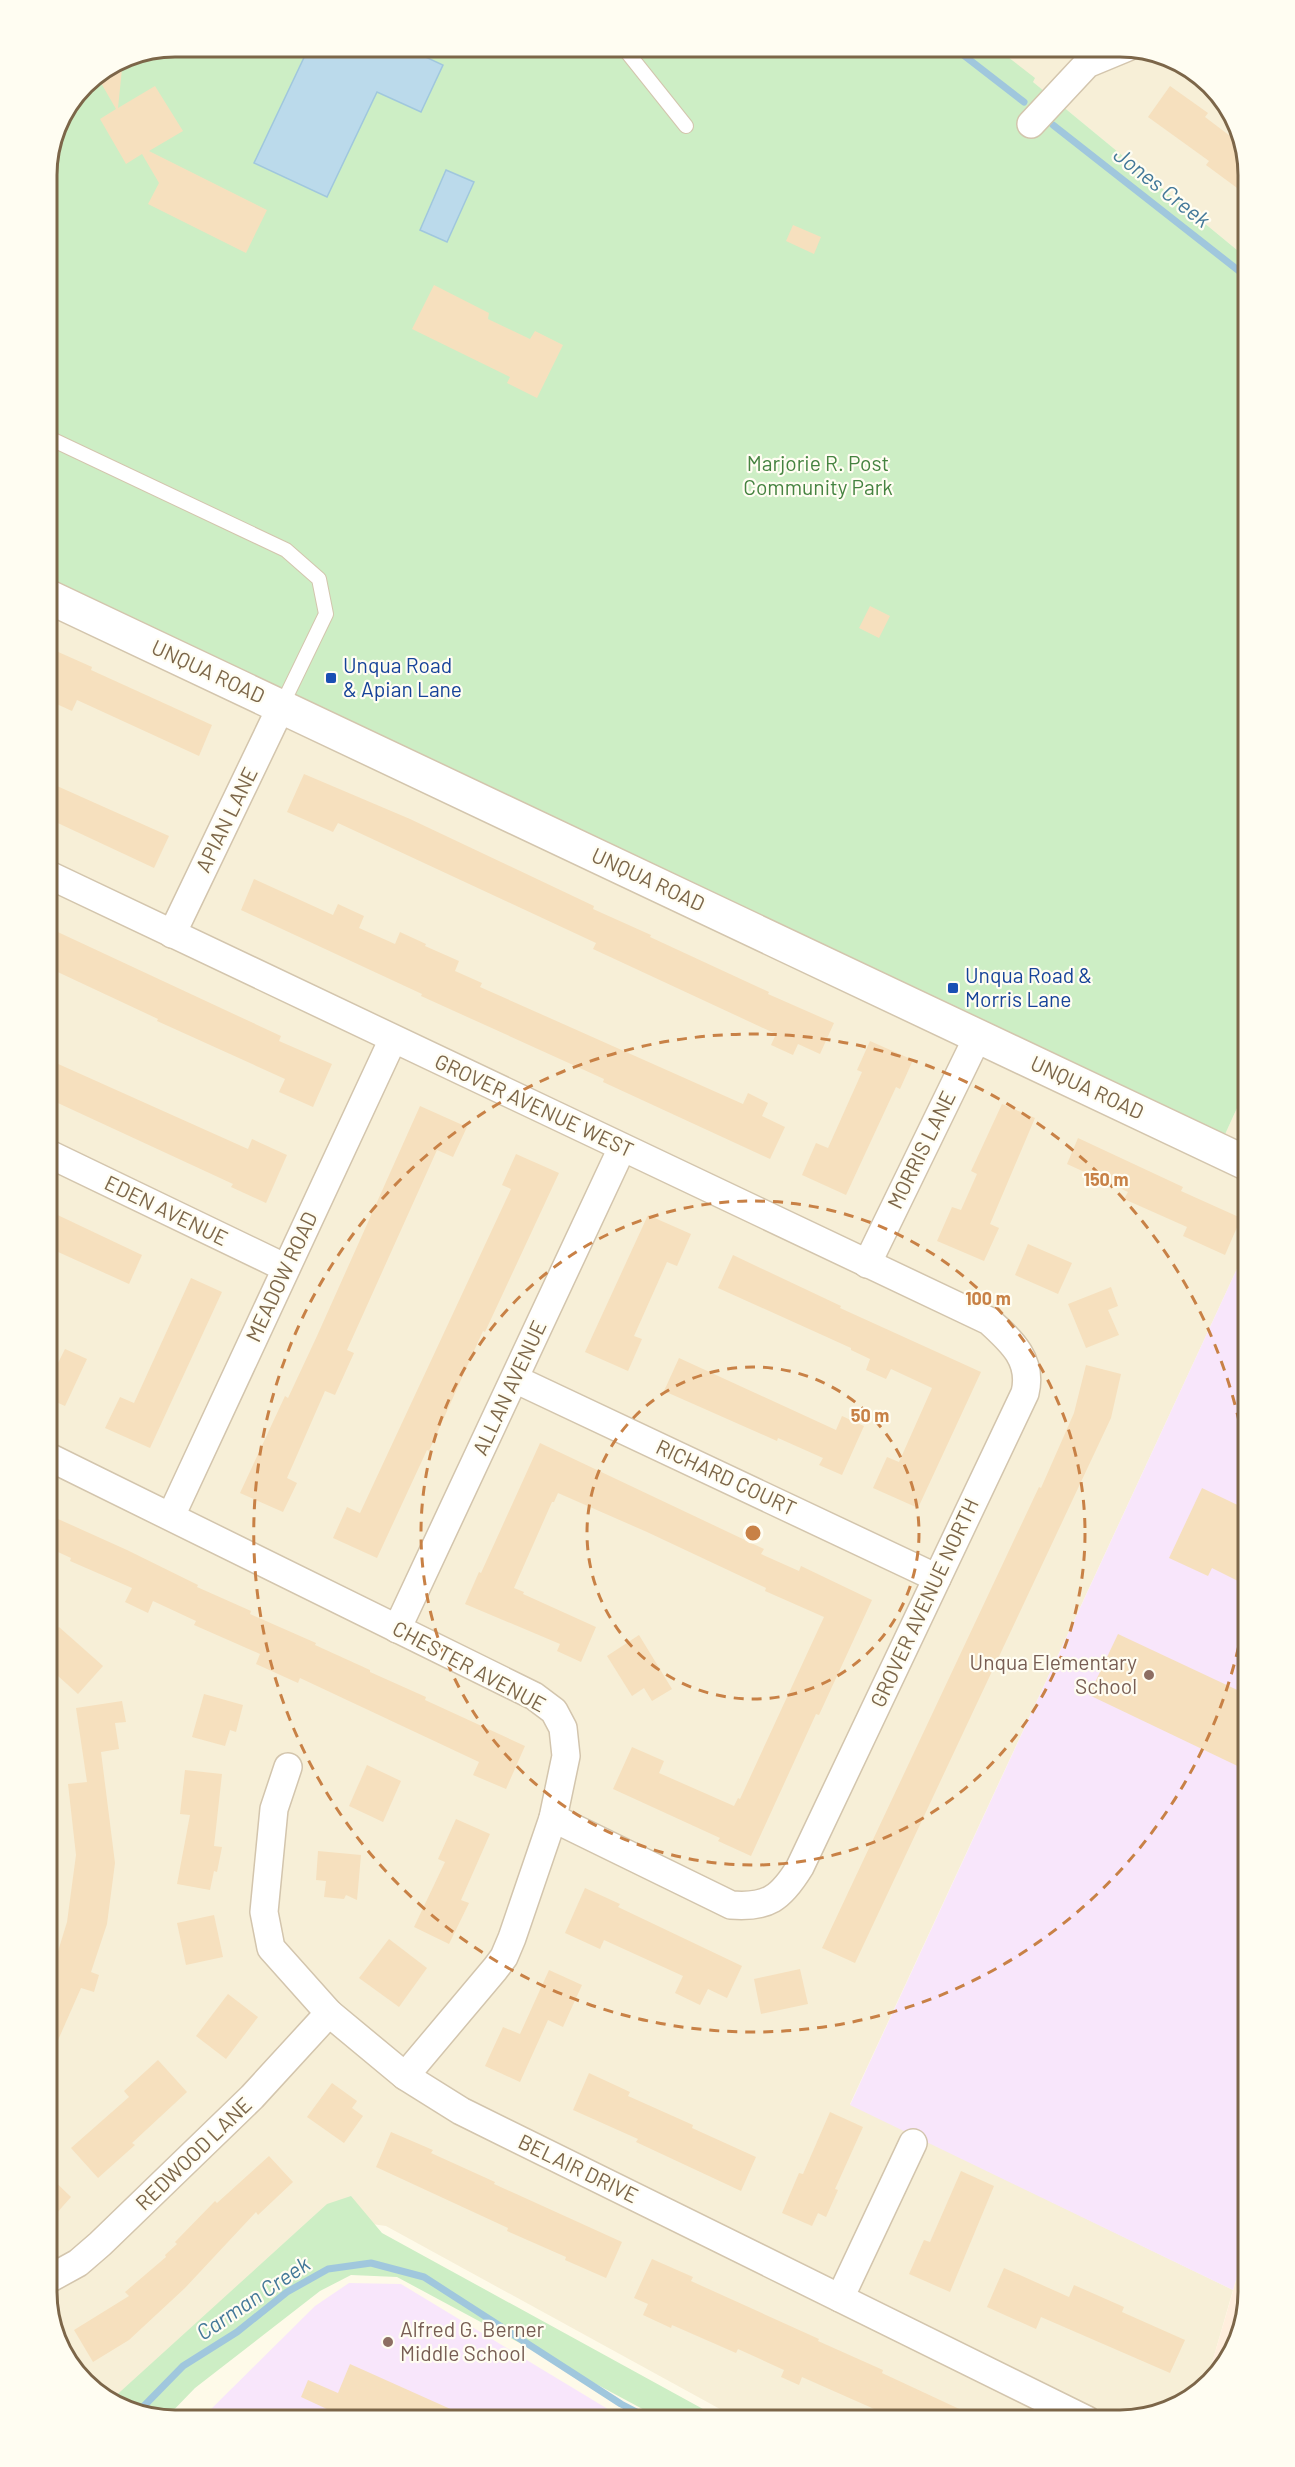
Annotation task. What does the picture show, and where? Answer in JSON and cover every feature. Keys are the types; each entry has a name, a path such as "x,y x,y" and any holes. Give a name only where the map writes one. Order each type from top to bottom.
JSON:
{"street":[{"path":"1031,123 1087,64 1104,57"},
{"name":"UNQUA ROAD","path":"57,601 1238,1159"},
{"name":"APIAN LANE","path":"172,934 281,707"},
{"name":"GROVER AVENUE WEST","path":"57,879 989,1321 1016,1345"},
{"name":"MORRIS LANE","path":"867,1264 978,1036"},
{"name":"MEADOW ROAD","path":"171,1516 393,1039"},
{"name":"ALLAN AVENUE","path":"397,1629 622,1148"},
{"name":"EDEN AVENUE","path":"57,1158 286,1268"},
{"name":"GROVER AVENUE NORTH","path":"553,1818 731,1905 752,1907 766,1903 788,1886 804,1859 1025,1393 1028,1381 1027,1367 1016,1345"},
{"name":"RICHARD COURT","path":"515,1379 937,1578"},
{"name":"CHESTER AVENUE","path":"57,1461 534,1696 554,1711 563,1728 566,1756 553,1818 512,1938 504,1957 405,2076"},
{"name":"BELAIR DRIVE","path":"288,1767 274,1809 264,1912 271,1948 329,2013 405,2076 461,2111 1066,2410"},
{"name":"REDWOOD LANE","path":"57,2274 78,2263 100,2244 252,2097 329,2013"},
{"path":"840,2298 913,2144"}],"lane":[{"path":"631,57 686,126"},
{"path":"57,442 286,550 319,579 326,614 281,707"}],"shaded area":[{"path":"1002,57 1128,57 1158,63 1192,81 1214,103 1232,137 1238,175 1238,251"},
{"path":"57,591 1222,1141 1238,1106 1238,1267 850,2104 1233,2290 1209,2370 1192,2386 1165,2401 1128,2410 722,2410 386,2226 350,2221 123,2398 103,2386 81,2364 66,2337 57,2300"},
{"name":"Unqua Elementary School","path":"1238,1267 1238,2273 1233,2290 850,2105"},
{"path":"1238,2274 1237,2307 1232,2330 1211,2368"},
{"name":"Alfred G. Berner Middle School","path":"349,2283 401,2284 609,2410 210,2410 315,2306"}],"green space":[{"name":"Marjorie R. Post Community Park","path":"167,57 1008,57 1035,78 1033,82 1238,251 1238,1106 1222,1141 57,591 57,167 66,130 86,97 109,77 130,66"},
{"path":"351,2196 382,2233 705,2410 644,2410 397,2277 351,2275 320,2291 195,2388 174,2410 152,2408 117,2395 327,2204"}],"water":[{"path":"304,57 426,57 443,65 421,112 377,92 327,197 254,163"},
{"path":"446,170 474,182 447,242 420,230"}],"building":[{"path":"122,70 118,108 155,86 183,131 149,151 267,210 246,253 148,204 159,183 142,154 126,164 100,119 116,109 101,83 109,77"},
{"path":"1170,86 1208,113 1205,117 1232,138 1237,160 1238,189 1206,165 1209,161 1148,117"},
{"path":"793,225 821,237 814,254 786,241"},
{"path":"434,285 489,313 488,319 530,339 535,331 563,345 537,398 507,383 510,377 412,329"},
{"path":"870,606 890,616 879,638 859,628"},
{"path":"57,651 92,667 91,670 212,725 199,756 77,700 72,711 57,704"},
{"path":"304,774 410,819 594,906 593,909 769,992 768,994 834,1023 820,1054 798,1044 793,1055 771,1045 776,1034 593,949 596,943 338,823 333,832 287,812"},
{"path":"57,786 169,836 154,868 57,823"},
{"path":"254,879 333,915 338,904 364,916 359,928 395,944 400,932 459,961 455,971 482,983 480,987 743,1104 748,1093 768,1103 762,1116 785,1127 770,1159 241,910"},
{"path":"57,932 281,1036 279,1041 332,1064 313,1107 279,1092 285,1079 157,1021 158,1019 57,972"},
{"path":"870,1041 913,1060 900,1089 896,1087 846,1195 802,1175 816,1143 828,1148 862,1072 857,1070"},
{"path":"57,1063 248,1149 252,1139 287,1155 266,1203 231,1187 233,1184 57,1103"},
{"path":"1002,1104 1035,1118 990,1224 999,1228 984,1261 937,1241 952,1207 961,1210 977,1174 971,1171"},
{"path":"420,1106 467,1127 453,1157 437,1150 347,1350 354,1353 335,1395 325,1391 287,1478 297,1483 283,1512 240,1493 285,1396 288,1398 317,1336"},
{"path":"1078,1138 1183,1187 1181,1191 1238,1217 1238,1225 1225,1255 1183,1236 1187,1227 1124,1199 1128,1192 1067,1164"},
{"path":"516,1154 559,1173 377,1558 333,1538 347,1507 360,1513 511,1189 502,1185"},
{"path":"57,1215 142,1255 129,1284 57,1252"},
{"path":"648,1215 691,1234 677,1266 667,1262 634,1336 642,1339 628,1371 585,1352"},
{"path":"1028,1244 1072,1263 1058,1294 1015,1275"},
{"path":"733,1255 841,1306 840,1308 981,1372 918,1508 873,1488 887,1457 899,1462 932,1388 891,1369 886,1379 866,1370 870,1359 851,1348 718,1288"},
{"path":"191,1278 222,1292 150,1448 105,1428 120,1397 134,1403"},
{"path":"1111,1287 1118,1306 1108,1310 1119,1335 1086,1348 1068,1304"},
{"path":"65,1349 87,1359 65,1406 57,1402 57,1365"},
{"path":"679,1358 836,1430 842,1416 864,1426 842,1475 819,1465 823,1458 778,1438 777,1441 664,1391"},
{"path":"1086,1365 1121,1374 1111,1418 855,1963 822,1948 1039,1487 1041,1488 1074,1413"},
{"path":"540,1443 764,1549 761,1554 799,1571 801,1566 872,1600 819,1715 816,1714 751,1856 718,1841 720,1838 613,1789 632,1747 664,1761 659,1773 734,1806 738,1798 740,1799 824,1617 765,1591 766,1588 647,1532 558,1493 514,1588 596,1627 581,1662 557,1651 560,1644 465,1604"},
{"path":"1202,1488 1238,1505 1238,1581 1212,1568 1208,1576 1169,1558"},
{"path":"57,1518 127,1550 198,1585 197,1587 251,1611 250,1614 316,1643 315,1645 426,1697 425,1700 525,1746 506,1789 473,1775 479,1762 300,1678 298,1683 256,1664 260,1654 194,1625 196,1621 153,1601 148,1613 125,1602 132,1588 70,1561 71,1558 57,1552"},
{"path":"59,1627 103,1666 78,1694 57,1675 57,1629"},
{"path":"1118,1634 1238,1690 1238,1766 1089,1695"},
{"path":"639,1635 672,1689 652,1701 644,1688 632,1696 607,1656"},
{"path":"204,1694 243,1705 236,1732 230,1730 225,1746 192,1737"},
{"path":"122,1701 126,1722 115,1723 119,1749 101,1752 115,1863 107,1924 91,1972 99,1975 94,1992 81,1988 57,2042 57,1954 67,1922 76,1855 68,1784 87,1782 76,1708"},
{"path":"367,1765 401,1781 383,1822 349,1806"},
{"path":"185,1770 222,1774 214,1846 222,1847 217,1872 214,1871 210,1890 177,1884 190,1815 180,1814"},
{"path":"456,1819 490,1834 461,1900 469,1903 449,1944 414,1927 445,1862 438,1859"},
{"path":"318,1851 361,1855 357,1900 346,1895 344,1899 324,1897 326,1881 316,1880"},
{"path":"585,1888 620,1904 618,1907 742,1966 727,1998 708,1989 700,2005 675,1993 683,1976 604,1940 600,1949 565,1933"},
{"path":"214,1915 223,1957 186,1965 177,1923"},
{"path":"389,1939 427,1968 399,2007 359,1978"},
{"path":"800,1969 808,2004 761,2014 754,1979"},
{"path":"549,1970 582,1985 563,2027 548,2020 520,2082 485,2066 503,2027 520,2034"},
{"path":"228,1994 258,2017 226,2059 196,2036"},
{"path":"158,2060 187,2092 132,2143 135,2145 98,2178 71,2148 129,2097 124,2091"},
{"path":"589,2073 630,2092 628,2096 756,2157 741,2191 636,2142 638,2139 573,2110"},
{"path":"332,2083 357,2101 352,2108 363,2116 344,2143 307,2117"},
{"path":"830,2112 863,2127 835,2189 838,2190 826,2217 818,2213 812,2226 782,2213 799,2173 803,2174"},
{"path":"391,2132 433,2150 431,2153 495,2182 494,2184 622,2242 606,2278 565,2260 566,2257 507,2231 508,2228 376,2167"},
{"path":"269,2156 293,2182 258,2215 256,2212 185,2288 129,2340 93,2362 74,2330 129,2296 125,2292 166,2257 165,2255 177,2244 175,2242 215,2201 217,2203"},
{"path":"961,2171 994,2186 950,2292 909,2274 924,2240 930,2242"},
{"path":"57,2184 71,2197 57,2213"},
{"path":"652,2259 693,2277 691,2281 819,2339 818,2341 883,2370 882,2373 962,2410 876,2410 802,2377 799,2385 781,2377 784,2370 738,2349 736,2353 643,2315 648,2304 634,2298"},
{"path":"1004,2268 1069,2297 1074,2285 1124,2307 1122,2312 1185,2340 1170,2373 1041,2317 1036,2329 987,2307"},
{"path":"350,2364 453,2410 329,2410 301,2397 308,2380 338,2393"}],"waterway":[{"name":"Jones Creek","path":"966,57 1024,102"},
{"name":"Jones Creek","path":"1053,125 1238,270"},
{"name":"Carman Creek","path":"144,2406 183,2366 237,2332 287,2292 328,2269 371,2263 424,2277 633,2410"}],"place":[{"name":"Unqua Road & Apian Lane","path":"331,678"},
{"name":"Unqua Road & Morris Lane","path":"953,988"},
{"name":"Unqua Elementary School","path":"1149,1675"},
{"name":"Alfred G. Berner Middle School","path":"388,2342"}]}
